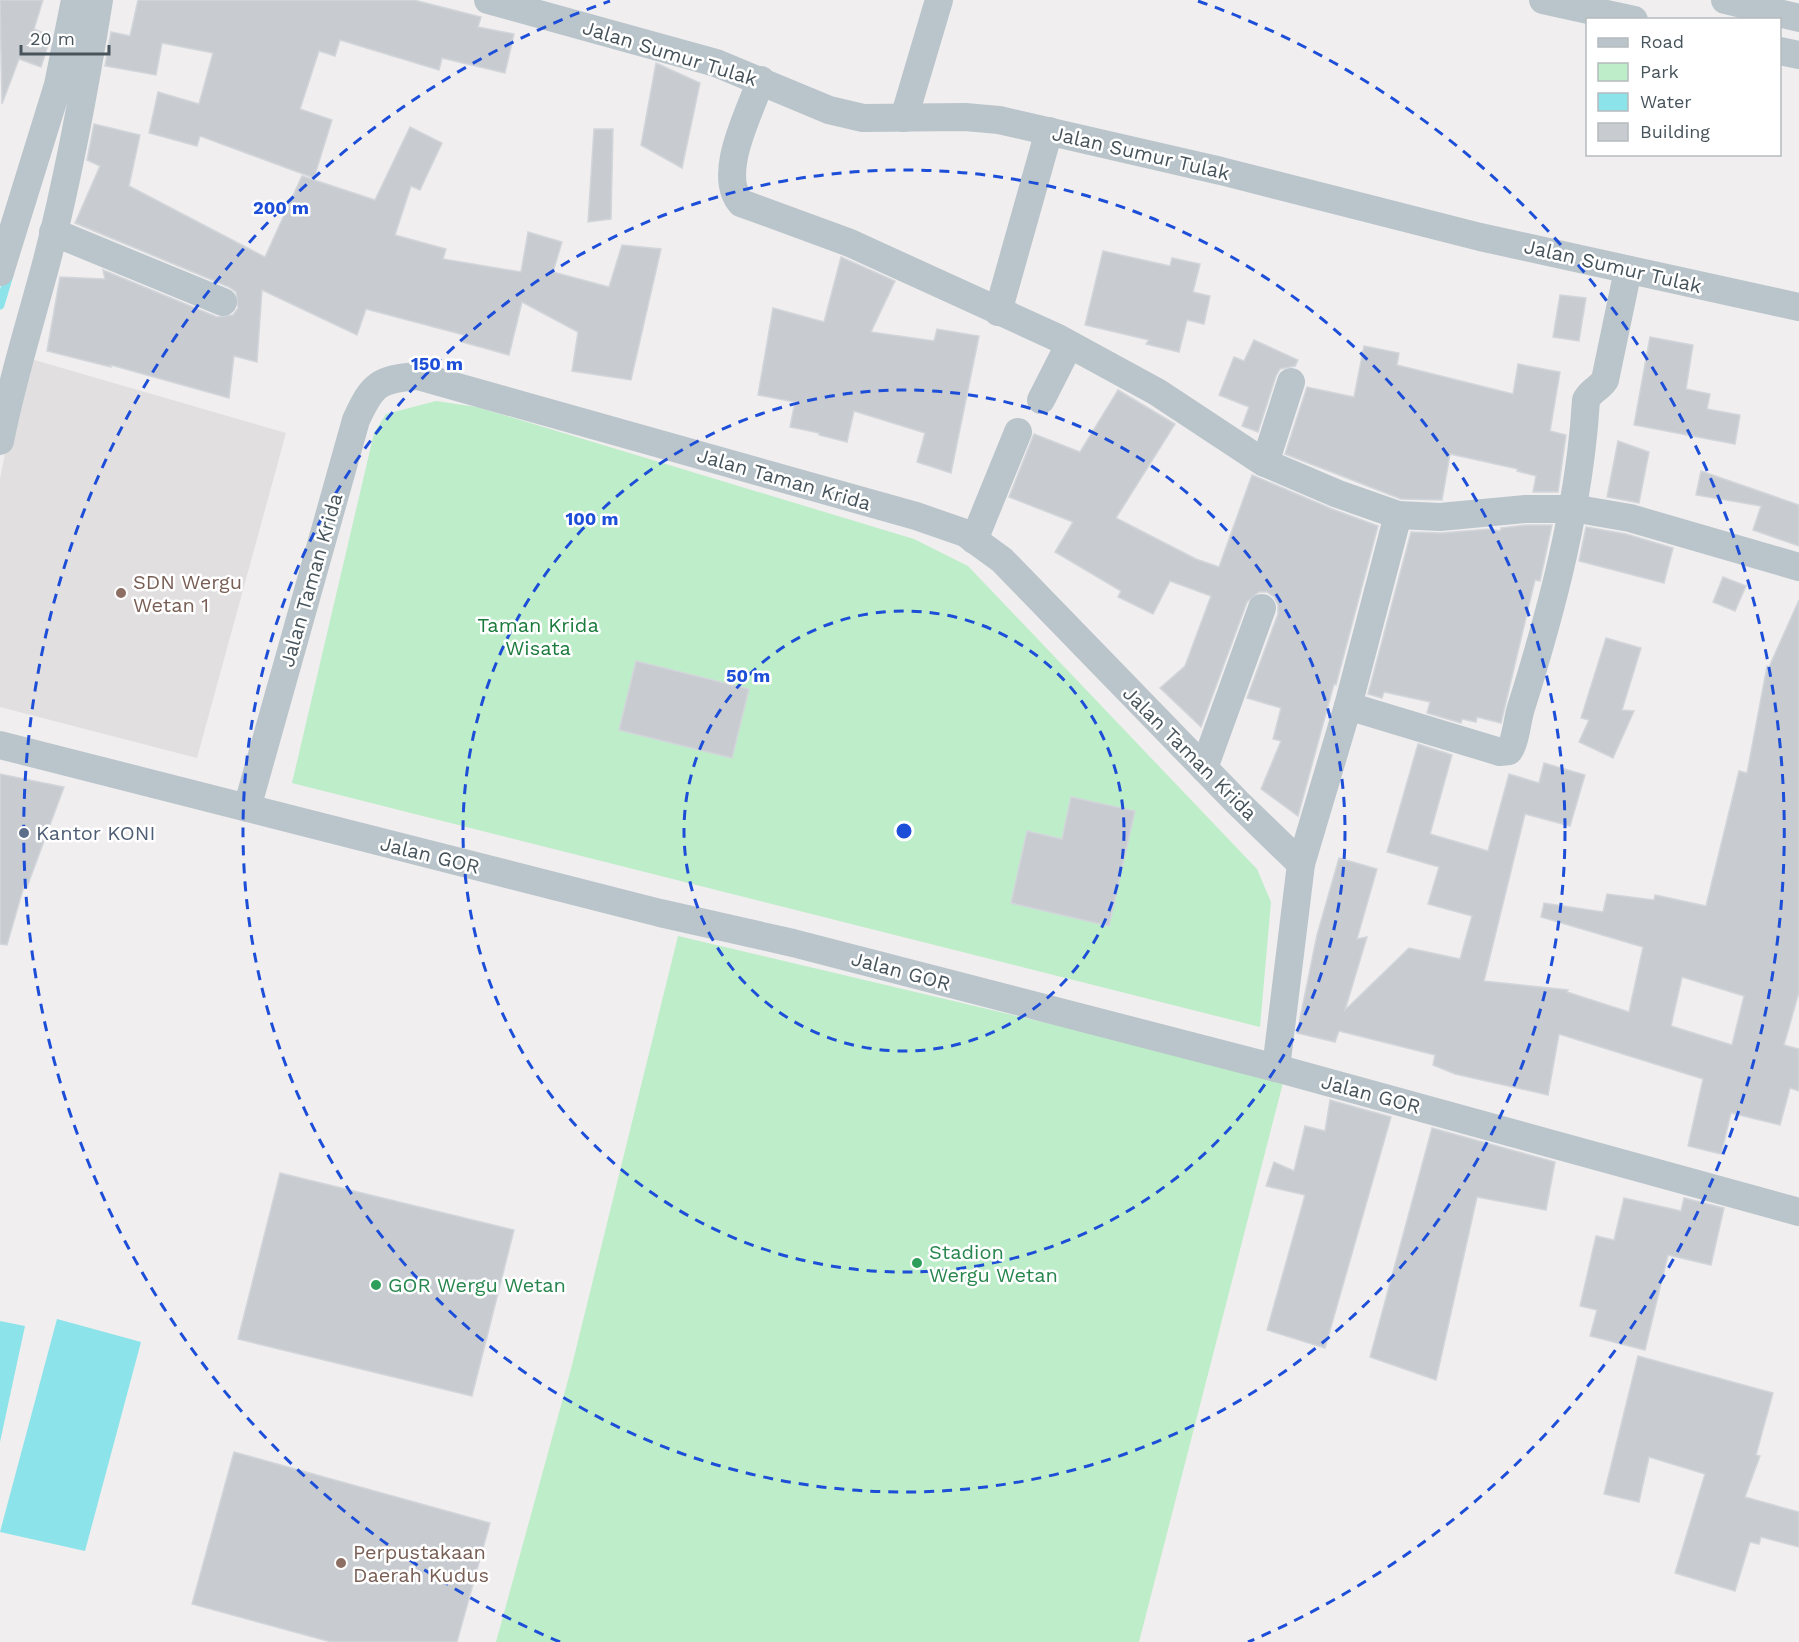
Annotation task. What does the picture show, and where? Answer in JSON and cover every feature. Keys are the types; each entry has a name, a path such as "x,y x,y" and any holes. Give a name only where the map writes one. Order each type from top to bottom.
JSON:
{"street":[{"path":"0,272 8,217 58,85 75,0"},
{"path":"0,441 11,384 53,232 88,68 99,0"},
{"name":"Jalan Sumur Tulak","path":"488,0 716,63 829,110 863,118 987,119 1049,131 1221,171 1447,229 1799,307"},
{"path":"904,118 939,0"},
{"path":"1546,0 1625,18"},
{"path":"1725,0 1799,18"},
{"path":"1781,51 1799,55"},
{"path":"761,80 736,148 732,171 732,190 741,203 850,243 1069,345 1157,392 1265,463 1338,494 1398,515 1440,517 1526,509 1572,509 1630,518 1799,567"},
{"path":"998,312 1049,131"},
{"path":"53,232 223,302"},
{"path":"1348,706 1500,752 1509,751 1533,668 1572,509 1586,400 1590,393 1601,387 1605,380 1628,270"},
{"path":"1041,400 1069,345"},
{"name":"Jalan Taman Krida","path":"247,808 356,420 367,396 389,378 418,376 916,516 965,533 1002,560 1204,768 1301,864"},
{"path":"1265,463 1291,382"},
{"path":"974,540 1018,432"},
{"path":"1276,1068 1301,864 1348,706 1398,515"},
{"path":"1204,768 1262,608"},
{"name":"Jalan GOR","path":"0,745 660,913 793,943 1276,1068 1799,1212"}],"shaded area":[{"name":"SDN Wergu Wetan 1","path":"24,357 286,433 197,758 0,707 0,479"}],"green space":[{"name":"Taman Krida Wisata","path":"436,401 477,407 914,539 968,566 1257,869 1271,902 1260,1027 292,783 374,433 386,414"},
{"name":"Stadion Wergu Wetan","path":"678,936 1284,1079 1139,1642 496,1642 571,1369"}],"water":[{"path":"57,1319 141,1342 85,1551 0,1532"},
{"path":"0,1321 25,1326 0,1442"}],"building":[{"path":"0,0 43,0 34,29 51,36 41,67 19,59 2,104"},
{"path":"138,0 414,0 481,17 478,27 514,34 505,73 442,58 439,70 340,40 335,56 319,51 300,109 332,120 314,178 200,136 197,146 149,133 158,92 199,104 213,53 162,43 156,75 105,66 111,32 130,36"},
{"path":"656,63 700,83 682,168 641,145"},
{"path":"94,124 140,135 129,186 265,257 302,176 375,200 410,127 442,143 420,190 411,186 395,235 446,249 443,259 521,272 528,232 562,242 553,272 609,287 622,245 661,249 631,380 572,371 578,332 522,302 509,355 462,342 464,335 366,309 357,335 262,290 257,362 234,356 229,398 111,365 111,367 47,351 60,277 105,279 103,270 217,317 233,315 238,308 236,292 229,287 75,223 100,166 87,160"},
{"path":"594,129 613,129 611,219 588,222"},
{"path":"1103,251 1170,266 1172,258 1200,264 1193,292 1210,296 1204,324 1187,320 1179,352 1146,344 1149,340 1085,325"},
{"path":"841,257 895,281 871,332 934,341 937,329 979,336 951,473 917,462 925,433 854,411 847,442 790,427 795,402 758,395 773,308 824,322"},
{"path":"1560,295 1586,298 1579,341 1553,337"},
{"path":"1650,337 1693,345 1686,389 1710,394 1707,409 1740,415 1735,444 1634,425"},
{"path":"1254,340 1298,360 1295,366 1280,369 1276,376 1258,432 1242,426 1249,407 1219,395 1234,357 1244,361"},
{"path":"1364,346 1399,353 1397,365 1513,394 1518,364 1560,372 1550,431 1566,435 1558,492 1533,492 1536,476 1517,471 1518,469 1450,454 1442,500 1401,499 1285,454 1307,387 1354,397"},
{"path":"1118,390 1175,424 1116,518 1196,559 1219,567 1252,475 1378,526 1298,816 1261,789 1281,741 1273,739 1281,708 1247,698 1278,614 1278,605 1274,597 1267,592 1259,592 1247,602 1201,727 1160,688 1185,666 1211,596 1170,581 1153,614 1118,597 1121,591 1055,552 1073,522 1009,497 1034,434 1080,452"},
{"path":"1618,441 1649,452 1639,503 1607,497"},
{"path":"1701,471 1799,505 1799,546 1753,530 1761,506 1696,495"},
{"path":"1552,525 1540,581 1535,580 1501,723 1477,717 1476,722 1462,719 1461,723 1427,713 1430,702 1384,692 1382,698 1368,694 1411,532 1441,533 1490,529 1500,531 1501,528"},
{"path":"1586,527 1626,534 1673,548 1664,583 1579,561"},
{"path":"1723,577 1746,586 1735,611 1713,602"},
{"path":"1799,600 1799,992 1784,1045 1799,1049 1799,1091 1790,1088 1780,1125 1731,1113 1721,1154 1688,1146 1703,1079 1559,1034 1548,1095 1455,1074 1433,1065 1435,1055 1339,1031 1335,1042 1297,1033 1317,935 1339,858 1377,869 1357,939 1367,937 1345,1010 1409,948 1460,959 1472,916 1428,904 1439,867 1387,852 1418,744 1452,755 1430,834 1488,851 1509,774 1539,783 1544,763 1585,775 1570,826 1525,814 1484,981 1568,990 1567,992 1629,1012 1643,947 1541,917 1544,903 1603,912 1607,894 1654,900 1655,895 1706,906 1739,771 1747,773 1767,666 1769,667","holes":["1682,977 1744,996 1732,1045 1671,1026"]},
{"path":"1606,638 1641,648 1622,710 1634,711 1613,758 1579,742 1589,720 1581,718"},
{"path":"636,661 749,689 732,758 619,730"},
{"name":"Kantor KONI","path":"0,774 64,787 27,887 24,886 7,945 0,944"},
{"path":"1071,797 1135,811 1109,926 1011,903 1027,831 1062,839"},
{"path":"1330,1100 1391,1117 1325,1348 1267,1330 1305,1195 1266,1186 1274,1162 1294,1171 1305,1126 1325,1131"},
{"path":"1432,1128 1555,1162 1546,1210 1477,1197 1436,1380 1370,1357"},
{"name":"GOR Wergu Wetan","path":"280,1173 514,1230 472,1396 238,1339"},
{"path":"1624,1198 1681,1211 1684,1198 1724,1208 1711,1265 1668,1255 1645,1350 1590,1336 1597,1310 1580,1306 1596,1236 1614,1240"},
{"path":"1638,1356 1773,1393 1756,1455 1760,1456 1745,1497 1799,1512 1799,1547 1761,1537 1759,1544 1750,1542 1735,1591 1675,1573 1705,1474 1649,1457 1639,1502 1604,1494"},
{"name":"Perpustakaan Daerah Kudus","path":"234,1452 490,1523 457,1642 331,1642 192,1604"}],"waterway":[{"path":"0,305 9,275"}],"place":[{"name":"SDN Wergu Wetan 1","path":"121,593"},
{"name":"Kantor KONI","path":"24,833"},
{"name":"Stadion Wergu Wetan","path":"917,1263"},
{"name":"GOR Wergu Wetan","path":"376,1285"},
{"name":"Perpustakaan Daerah Kudus","path":"341,1563"}]}
